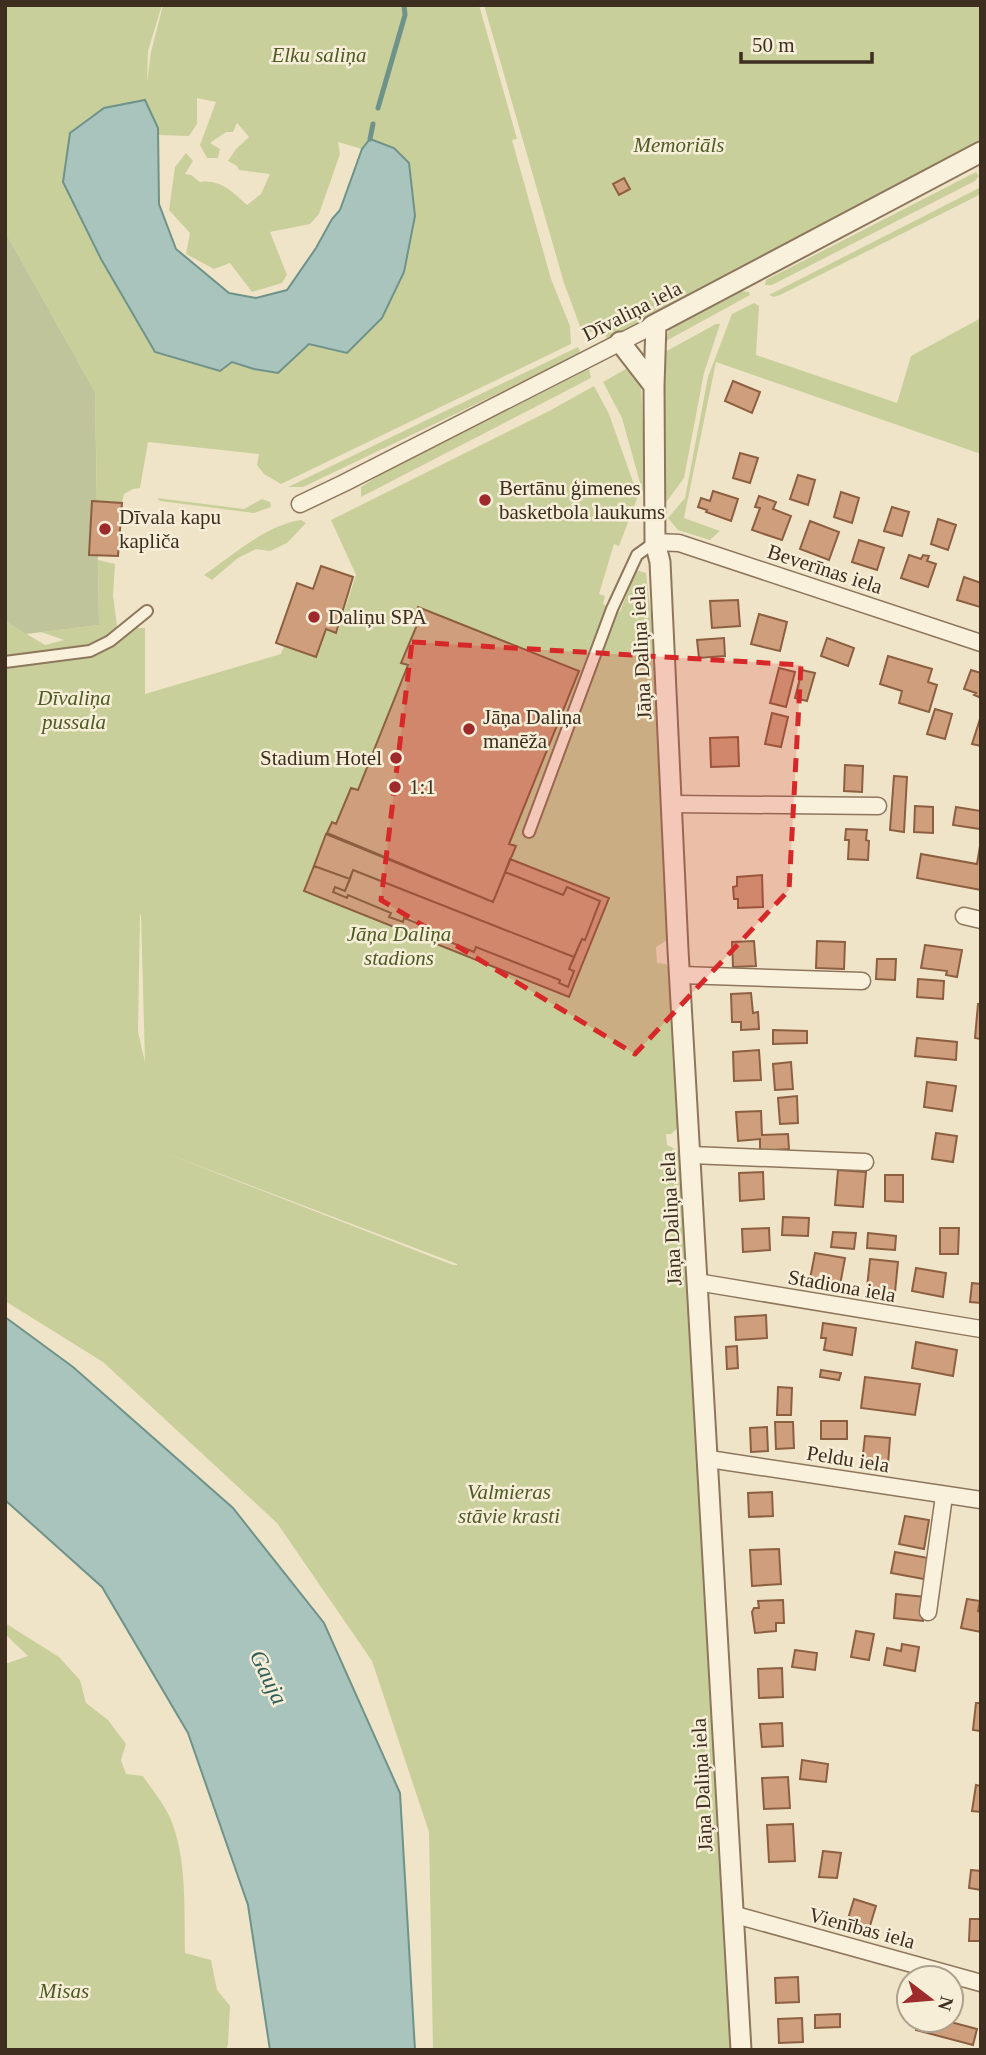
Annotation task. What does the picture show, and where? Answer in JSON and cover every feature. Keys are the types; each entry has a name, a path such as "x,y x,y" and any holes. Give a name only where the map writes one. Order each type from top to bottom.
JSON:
{"street":[{"name":"Dīvaliņa iela","path":"300,504 654,325 981,152"},
{"name":"Jāņa Daliņa iela","path":"654,325 655,542 660,562 697,1282 741,2050"},
{"path":"620,342 654,386"},
{"path":"529,832 612,609 637,555 655,542"},
{"name":"Beverīnas iela","path":"655,542 679,543 981,643"},
{"path":"5,662 90,651 110,641 147,611"},
{"path":"672,804 878,806"},
{"path":"964,916 981,920"},
{"path":"681,975 862,981"},
{"path":"691,1155 865,1162"},
{"name":"Stadiona iela","path":"697,1282 981,1329"},
{"name":"Peldu iela","path":"709,1459 981,1500"},
{"path":"928,1612 944,1496"},
{"name":"Vienības iela","path":"732,1914 981,1983"}],"highlighted area":[{"path":"412,642 801,665 789,890 635,1054 381,900"}],"green space":[{"name":"Elku saliņa","path":"5,5 162,5 148,51 147,82 151,52 163,5 479,5 517,139 512,140 551,279 570,326 571,344 281,484 264,474 257,465 259,454 148,442 140,488 124,494 122,503 97,501 95,392 5,236","holes":["197,98 216,102 200,145 207,158 218,158 220,149 210,143 226,132 233,132 237,123 249,137 228,161 239,170 270,174 261,194 247,205 220,185 200,182 185,174 193,161 186,153 175,167 169,210 190,233 186,254 214,269 230,263 252,292 282,283 287,275 270,232 310,224 319,214 340,154 338,142 362,149 370,139 309,344 278,373 232,362 155,352 101,259 63,182 158,128 159,135 189,136 197,124"]},
{"name":"Memoriāls","path":"484,5 981,5 981,141 608,341 602,327 591,332 581,329 564,283"},
{"path":"976,172 979,176 975,181 772,285 765,285 766,280"},
{"path":"981,187 981,194 780,295 769,295"},
{"path":"5,236 95,392 99,625 26,634 5,621"},
{"path":"742,291 749,292 750,295 666,341 670,327"},
{"path":"754,303 759,306 756,355 897,403 911,356 981,318 981,454 716,362 684,518 720,531 710,540 678,530 668,518 685,498 708,377 732,314"},
{"path":"720,324 704,373 684,478 662,508 663,353"},
{"path":"578,347 578,355 303,487 288,487"},
{"path":"631,366 641,385 646,488 644,497 622,418 603,382"},
{"path":"589,369 591,378 361,497 361,487 381,474"},
{"path":"594,386 609,414 638,496 619,546 614,544 599,594 605,596 603,604 620,612 636,570 646,573 651,615 669,939 656,947 657,963 666,964 671,973 681,1125 671,1134 666,1134 667,1145 677,1150 683,1162 741,2050 433,2050 429,1832 372,1661 277,1523 103,1362 5,1301 5,621 45,645 64,640 41,632 99,625 98,560 115,564 113,596 116,628 145,628 145,694 281,654 284,646 316,657 326,629 337,633 356,575 331,520","holes":["141,915 145,1062 138,1032","165,1153 457,1264 457,1265 453,1265"]},
{"path":"157,498 244,509 262,499 270,502 271,507 254,513 160,501"},
{"path":"301,520 306,523 287,543 270,551 256,549 238,558 212,580 204,575 263,534"},
{"name":"Misas","path":"5,1623 59,1657 80,1680 86,1703 108,1720 126,1744 121,1760 126,1774 143,1776 165,1808 178,1841 181,1859 185,1953 211,1960 217,1990 230,2006 226,2050 5,2050 5,1664 28,1656 5,1634"}],"water":[{"path":"145,100 158,128 159,204 176,249 229,293 256,298 287,290 340,210 362,149 370,139 394,148 409,163 415,216 404,272 382,318 347,353 309,344 278,373 232,362 220,371 155,352 101,259 63,182 70,133 104,108"},
{"name":"Gauja","path":"5,1317 73,1367 233,1508 324,1623 400,1793 415,2050 270,2050 248,1905 188,1733 102,1587 5,1500"}],"building":[{"path":"624,178 630,189 619,195 613,184"},
{"path":"733,381 760,392 752,413 725,401"},
{"path":"740,453 758,458 750,483 733,478"},
{"path":"798,475 815,480 808,505 790,499"},
{"path":"713,491 738,499 731,521 698,507 701,498 710,501"},
{"path":"841,492 859,498 852,523 834,517"},
{"path":"759,496 776,502 773,509 791,516 782,540 752,530 760,508 755,507"},
{"name":"Dīvala kapu kapliča","path":"92,501 122,503 118,556 89,555"},
{"path":"892,507 909,512 902,536 884,531"},
{"path":"938,519 956,525 948,550 931,544"},
{"path":"810,521 839,532 829,560 800,549"},
{"path":"859,540 884,548 877,570 852,562"},
{"path":"909,555 921,559 923,555 929,556 927,561 936,564 928,587 901,578"},
{"name":"Daliņu SPA","path":"321,566 353,577 336,633 326,629 316,657 276,643 297,583 313,589"},
{"path":"964,577 981,583 980,607 957,600"},
{"path":"738,600 740,626 712,628 710,601"},
{"name":"Jāņa Daliņa manēža","path":"418,607 579,671 509,844 516,846 493,902 327,833 332,822 336,824 351,788 358,790 408,665 401,663 417,625 412,623"},
{"path":"759,614 787,622 780,651 751,644"},
{"path":"724,638 725,656 699,658 697,640"},
{"path":"827,638 854,648 848,666 821,656"},
{"path":"888,656 932,669 928,682 937,685 929,712 899,703 902,691 880,684"},
{"path":"779,668 795,672 786,707 770,703"},
{"path":"802,670 815,673 807,701 795,698"},
{"path":"971,670 981,673 981,698 964,689"},
{"path":"935,709 952,714 945,739 927,734"},
{"path":"772,713 788,717 781,747 765,744"},
{"path":"981,719 981,746 972,744"},
{"path":"738,737 739,766 711,767 710,738"},
{"path":"845,765 863,766 862,792 844,791"},
{"path":"894,776 907,777 904,832 890,830"},
{"path":"915,806 933,807 933,833 914,832"},
{"path":"956,807 981,811 980,829 953,825"},
{"path":"846,829 867,830 868,860 848,859 849,840 845,840"},
{"path":"326,834 493,902 505,872 563,895 567,887 600,901 585,940 582,939 574,957 353,870 350,879 314,866"},
{"path":"980,846 981,890 917,878 921,854 977,864"},
{"path":"510,859 609,898 569,997 304,891 314,866 350,879 345,891 335,887 333,892 347,898 348,895 391,913 389,917 403,922 404,918 440,932 438,937 474,952 476,947 560,980 559,983 568,987 574,971 569,969 582,939 585,940 600,901 567,887 563,895 505,872"},
{"path":"353,870 574,957 569,969 574,971 568,987 559,983 560,980 476,947 474,952 438,937 440,932 404,918 403,922 389,917 391,913 348,895 347,898 333,892 335,887 345,891"},
{"path":"762,875 763,907 738,908 733,887 737,886 737,877"},
{"path":"754,941 756,966 733,967 732,942"},
{"path":"817,941 845,942 844,969 816,968"},
{"path":"925,945 962,950 957,977 946,975 947,971 921,968"},
{"path":"877,959 896,959 895,980 876,979"},
{"path":"918,979 944,981 943,999 917,997"},
{"path":"751,993 753,1013 758,1012 759,1029 741,1030 741,1022 732,1022 731,994"},
{"path":"978,1004 981,1004 981,1039 975,1038"},
{"path":"773,1030 807,1031 807,1043 773,1044"},
{"path":"917,1038 957,1042 956,1060 915,1056"},
{"path":"759,1050 761,1080 734,1081 733,1052"},
{"path":"791,1062 793,1089 775,1090 773,1064"},
{"path":"927,1082 956,1086 952,1111 924,1107"},
{"path":"797,1096 798,1123 780,1124 778,1098"},
{"path":"761,1111 762,1135 788,1134 789,1149 760,1151 760,1139 738,1141 736,1112"},
{"path":"936,1133 957,1136 953,1162 932,1159"},
{"path":"838,1170 866,1172 863,1207 835,1205"},
{"path":"763,1172 764,1199 740,1201 739,1173"},
{"path":"885,1175 903,1175 903,1202 885,1201"},
{"path":"783,1217 809,1218 808,1236 782,1235"},
{"path":"769,1228 770,1250 743,1252 742,1229"},
{"path":"940,1228 959,1228 958,1254 940,1254"},
{"path":"833,1232 856,1233 854,1249 831,1247"},
{"path":"868,1233 896,1236 895,1250 867,1248"},
{"path":"815,1253 845,1258 840,1285 810,1279"},
{"path":"870,1259 898,1262 895,1292 867,1288"},
{"path":"916,1268 946,1273 943,1297 912,1291"},
{"path":"972,1283 981,1284 981,1303 970,1302"},
{"path":"766,1315 767,1338 736,1340 735,1317"},
{"path":"823,1323 856,1328 852,1355 824,1350 826,1338 821,1338"},
{"path":"916,1342 957,1350 953,1376 912,1368"},
{"path":"737,1346 738,1368 727,1369 726,1347"},
{"path":"821,1370 841,1373 839,1380 820,1377"},
{"path":"865,1377 920,1384 915,1415 861,1408"},
{"path":"778,1387 792,1388 791,1415 777,1415"},
{"path":"821,1421 847,1421 847,1439 821,1439"},
{"path":"775,1422 793,1422 794,1448 776,1449"},
{"path":"767,1427 768,1451 751,1452 750,1428"},
{"path":"865,1436 890,1438 888,1465 862,1462"},
{"path":"772,1492 773,1516 749,1517 748,1493"},
{"path":"905,1516 929,1520 924,1549 899,1544"},
{"path":"779,1549 781,1584 752,1586 750,1550"},
{"path":"895,1552 928,1558 924,1579 891,1573"},
{"path":"896,1594 925,1597 923,1621 894,1618"},
{"path":"967,1599 980,1601 978,1611 981,1612 981,1632 961,1628"},
{"path":"783,1600 784,1623 776,1623 776,1631 755,1633 752,1612 754,1608 759,1608 758,1601"},
{"path":"856,1631 874,1634 869,1660 851,1657"},
{"path":"902,1644 919,1647 915,1671 884,1665 887,1648 901,1651"},
{"path":"795,1650 817,1653 815,1670 792,1667"},
{"path":"782,1668 783,1697 759,1698 758,1669"},
{"path":"976,1703 981,1703 981,1731 973,1730"},
{"path":"782,1723 783,1746 762,1747 760,1724"},
{"path":"802,1760 828,1764 826,1782 800,1779"},
{"path":"788,1777 790,1808 764,1809 762,1778"},
{"path":"976,1785 981,1786 981,1812 972,1811"},
{"path":"793,1824 795,1861 769,1862 767,1825"},
{"path":"823,1851 841,1853 837,1878 819,1877"},
{"path":"971,1870 981,1871 981,1890 969,1888"},
{"path":"854,1899 876,1906 869,1929 847,1922"},
{"path":"970,1919 981,1919 981,1941 969,1941"},
{"path":"798,1977 799,2002 776,2003 775,1978"},
{"path":"840,2014 840,2027 815,2028 815,2015"},
{"path":"802,2018 803,2042 779,2043 778,2019"},
{"path":"965,2026 977,2029 973,2045 931,2034 965,2034"}],"waterway":[{"path":"378,108 405,15 404,5"},
{"path":"370,139 373,124"}],"place":[{"name":"Bertānu ģimenes basketbola laukums","path":"485,500"},
{"name":"Dīvala kapu kapliča","path":"105,529"},
{"name":"Daliņu SPA","path":"314,617"},
{"name":"Jāņa Daliņa manēža","path":"469,729"},
{"name":"Stadium Hotel","path":"396,758"},
{"name":"1:1","path":"395,787"}],"park label":[{"name":"Dīvaliņa pussala","path":"74,710"},
{"name":"Jāņa Daliņa stadions","path":"399,946"},
{"name":"Valmieras stāvie krasti","path":"509,1504"}]}
